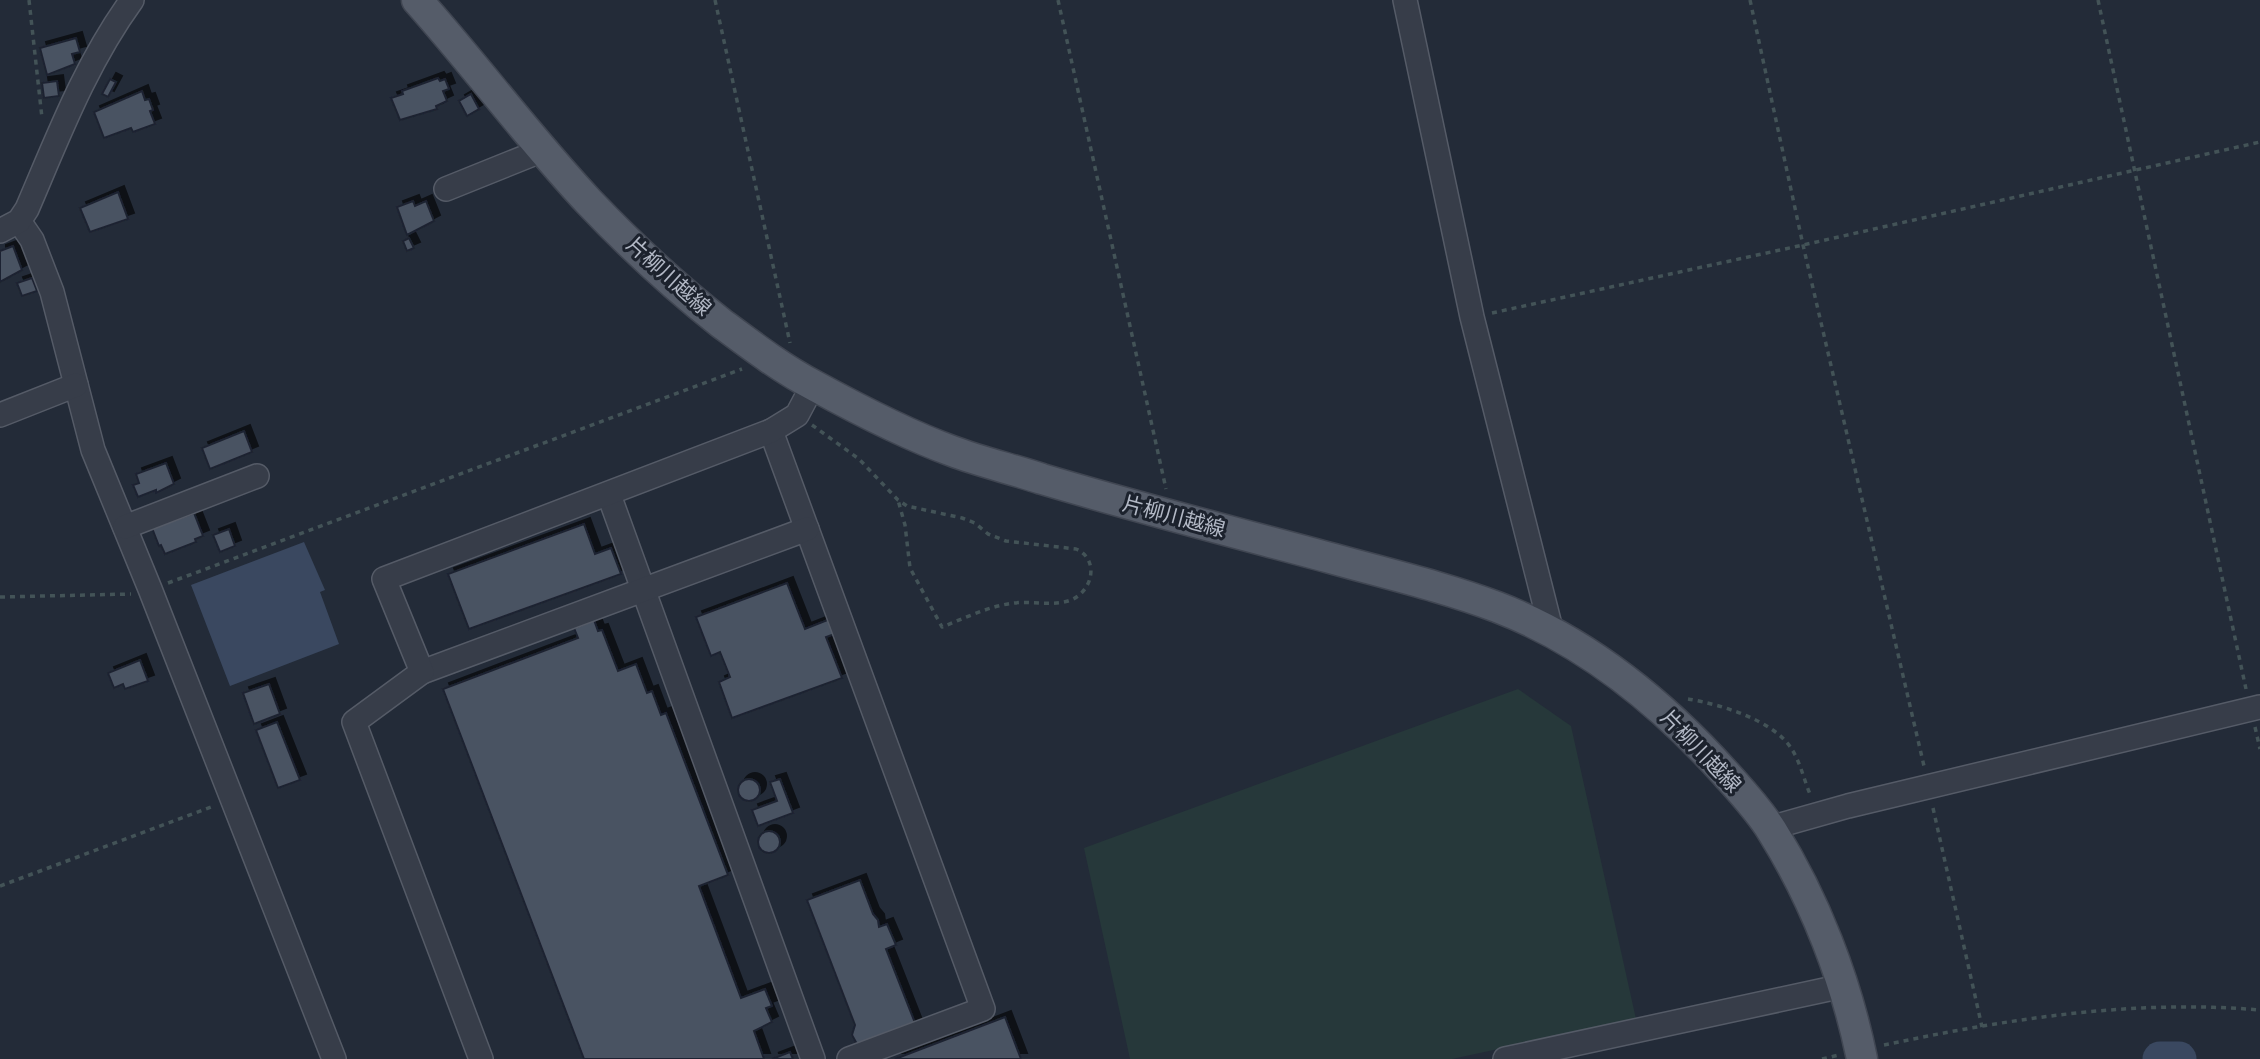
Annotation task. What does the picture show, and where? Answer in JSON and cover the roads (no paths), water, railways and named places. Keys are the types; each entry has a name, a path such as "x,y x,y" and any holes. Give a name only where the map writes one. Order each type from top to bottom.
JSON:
{"main road":[{"name":"片柳川越線","path":"417,0 589,202 648,261 691,299 769,359 805,381 872,416 952,451 1418,582 1499,608 1552,633 1613,671 1647,697 1698,743 1770,828 1806,891 1843,986 1861,1055"}],"street":[{"path":"132,0 78,90 27,209 10,226 32,240 52,292 93,450 334,1059"},
{"path":"1405,0 1472,317 1552,633"},
{"path":"446,189 543,150"},
{"path":"422,672 384,579 771,431 797,415 805,381"},
{"path":"0,415 76,385"},
{"path":"771,431 983,1009 849,1059"},
{"path":"125,527 257,476"},
{"path":"609,495 813,1059"},
{"path":"481,1059 354,722 422,672 807,529"},
{"path":"1770,828 1848,806 2255,708"},
{"path":"1504,1059 1843,986"}],"water":[{"path":"304,542 325,590 320,592 339,644 230,686 191,585"}],"waterway":[{"path":"2160,1059 2179,1059"}]}
